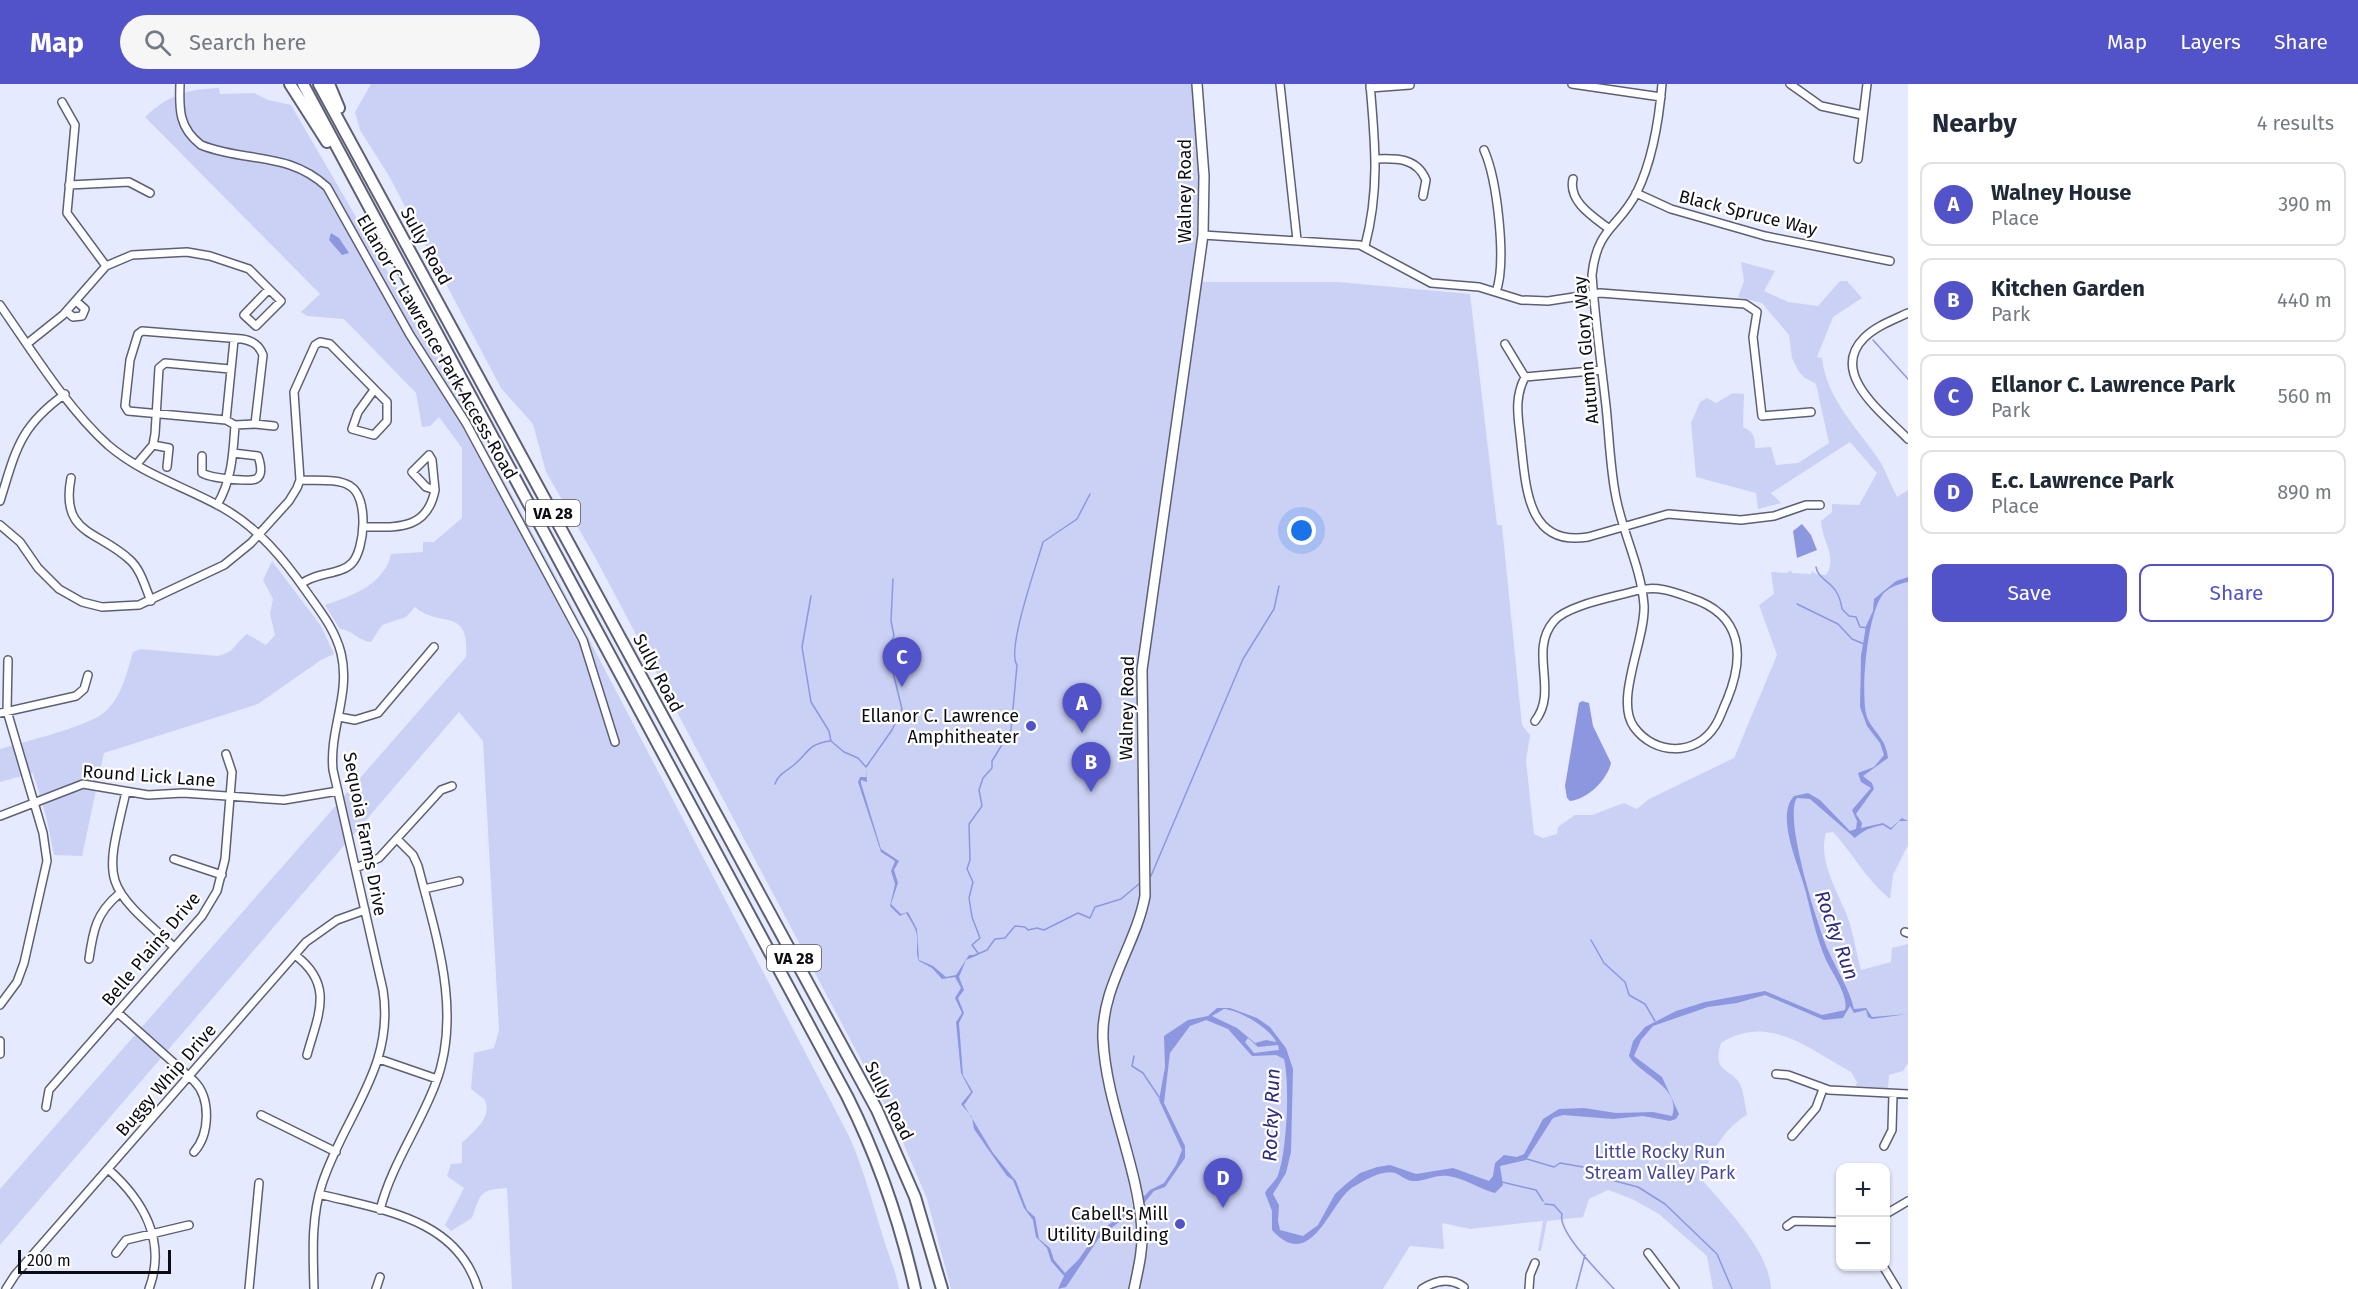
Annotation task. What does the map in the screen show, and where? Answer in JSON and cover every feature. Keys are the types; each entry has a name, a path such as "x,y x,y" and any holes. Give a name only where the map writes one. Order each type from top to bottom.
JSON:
{"highway":[{"path":"290,84 383,235"},
{"name":"Sully Road","path":"303,84 847,1096 891,1199 915,1289"},
{"name":"Sully Road","path":"319,84 877,1110 912,1188 942,1289"},
{"path":"329,84 379,195"}],"main road":[{"name":"Walney Road","path":"1134,1289 1141,1250 1140,1214 1109,1078 1103,1026 1109,995 1137,929 1145,896 1142,670 1203,235 1204,176 1197,84"}],"street":[{"name":"Ellanor C. Lawrence Park Access Road","path":"180,84 181,120 191,137 201,145 288,163 304,169 327,186 410,335 466,423 583,640 615,742"},
{"path":"1280,84 1298,240"},
{"path":"1572,84 1661,96"},
{"name":"Autumn Glory Way","path":"1643,589 1667,590 1702,601 1715,609 1733,632 1738,649 1736,679 1715,726 1697,743 1681,749 1663,748 1649,743 1631,723 1627,712 1628,691 1642,634 1643,589 1615,492 1593,293 1595,253 1608,228 1636,193 1657,125 1662,84"},
{"path":"1790,84 1821,106 1863,115"},
{"path":"1858,159 1868,84"},
{"path":"1365,246 1375,203 1376,159 1370,86 1410,85"},
{"path":"62,102 75,125 69,185 69,217 106,266"},
{"path":"1484,150 1492,168 1502,269 1496,292"},
{"path":"1376,159 1399,158 1414,164 1425,178 1427,185 1423,196"},
{"path":"1574,179 1571,189 1575,197 1587,212 1608,228"},
{"path":"69,185 129,182 150,193"},
{"name":"Black Spruce Way","path":"1636,193 1671,209 1765,236 1890,261"},
{"path":"1203,235 1365,246 1431,283 1479,288 1521,300 1535,301 1593,293 1745,304 1757,312 1753,337 1762,416 1811,412"},
{"path":"28,343 67,312 106,266 132,255 187,252 249,269 269,289 281,301 256,327 244,315 269,289"},
{"path":"67,312 73,317 82,316 85,309 76,301"},
{"name":"Sequoia Farms Drive","path":"0,305 94,431 136,465 217,505 259,535 278,554 301,584 328,622 339,645 345,676 332,754 338,791 386,1006 385,1033 379,1059 319,1194 313,1234 314,1289"},
{"path":"1908,313 1874,330 1863,339 1855,351 1853,363 1854,378 1861,390 1908,439"},
{"path":"255,424 264,355 260,347 251,341 142,331 138,334 130,360 125,406 128,411 226,420 235,425 274,426"},
{"path":"226,420 234,340"},
{"path":"0,525 20,542 47,578 73,598 92,605 113,608 151,601 231,561 259,535 289,501 300,480 294,392 315,345 320,342 330,344 387,402 387,421 374,435 352,429 358,412 374,390"},
{"path":"1505,344 1525,377"},
{"path":"136,465 153,445 159,368 165,363 230,369"},
{"path":"1525,377 1602,370"},
{"path":"1525,377 1516,395 1529,505 1536,517 1551,531 1568,538 1588,537 1668,514 1741,520 1774,516 1806,505 1820,505"},
{"path":"0,501 16,449 26,431 37,416 65,394"},
{"path":"217,505 230,479 235,425"},
{"path":"153,445 169,447 167,467"},
{"path":"202,456 202,473 230,479 256,479 261,469 258,456 233,453"},
{"path":"363,527 409,526 429,508 435,490 432,460 429,455 412,472 426,487 435,490"},
{"path":"71,478 68,502 74,518 86,533 131,561 139,572 151,601"},
{"path":"300,480 343,482 352,486 358,492 361,503 363,527 359,553 351,564 337,571 315,575 301,584"},
{"path":"1535,721 1543,711 1545,701 1542,652 1544,640 1555,619 1566,611 1643,589"},
{"path":"339,717 355,720 375,715 434,647"},
{"path":"0,1005 20,976 45,877 46,844 35,804 3,712 8,660"},
{"path":"3,712 76,696 84,689 88,675"},
{"name":"Belle Plains Drive","path":"46,1107 49,1090 209,906 222,875 232,768 226,754"},
{"name":"Round Lick Lane","path":"0,816 83,784 148,795 183,793 292,800 338,791"},
{"path":"356,868 379,858 441,790 452,786"},
{"path":"126,792 111,857 112,873 119,894 129,907 174,947"},
{"path":"380,1210 386,1189 437,1079 446,1039 447,1007 424,889 415,859 397,839"},
{"path":"174,860 222,875"},
{"path":"424,889 459,881"},
{"path":"89,959 97,919 107,904 119,894"},
{"name":"Buggy Whip Drive","path":"6,1289 15,1275 296,955 327,925 365,910"},
{"path":"296,955 313,972 321,993 320,1008 308,1055"},
{"path":"117,1012 189,1076 203,1093 206,1105 202,1138 194,1152"},
{"path":"0,1041 0,1054"},
{"path":"379,1059 437,1079"},
{"path":"1776,1074 1788,1075 1823,1089 1908,1094"},
{"path":"1791,1136 1815,1108 1823,1089"},
{"path":"1884,1146 1892,1130 1893,1094"},
{"path":"261,1115 336,1152"},
{"path":"108,1169 138,1200 152,1233 155,1256 149,1289"},
{"path":"249,1289 259,1183"},
{"path":"319,1194 424,1223 445,1238 467,1263 478,1289"},
{"path":"1890,1212 1908,1201"},
{"path":"1787,1226 1794,1221 1836,1222"},
{"path":"116,1253 126,1240 189,1225"},
{"path":"1648,1253 1675,1289"},
{"path":"1528,1289 1530,1275 1536,1263"},
{"path":"1886,1271 1897,1289"},
{"path":"376,1289 380,1277"},
{"path":"1422,1289 1444,1280 1456,1282 1464,1287"}],"green space":[{"path":"371,84 1192,84 1199,146 1199,226 1140,666 1143,897 1101,1027 1136,1227 1138,1253 1131,1289 951,1289 927,1199 896,1126 595,557 546,472 533,424 501,388 389,176 360,130 355,112"},
{"path":"219,88 220,94 254,93 268,100 291,105 435,353 560,584 849,1136 864,1175 899,1289 512,1289 507,1188 482,1194 472,1218 451,1231 445,1225 464,1188 447,1176 451,1164 462,1163 462,1143 481,1124 486,1112 484,1099 471,1089 474,1053 494,1048 499,1030 483,741 459,712 0,1245 0,1189 466,657 466,641 463,630 458,624 434,617 415,607 406,617 382,625 371,642 340,629 325,605 356,593 375,581 388,564 391,554 423,552 423,542 434,542 462,518 462,448 439,417 430,426 422,427 416,393 344,319 307,316 301,312 320,294 145,117 170,98 188,92"},
{"name":"Little Rocky Run Stream Valley Park","path":"1741,262 1775,271 1764,291 1788,302 1818,306 1840,281 1847,281 1862,298 1833,317 1817,357 1822,358 1830,388 1837,401 1881,463 1897,497 1908,490 1908,845 1893,875 1890,899 1874,883 1833,832 1826,833 1824,844 1827,868 1850,924 1861,970 1891,962 1892,948 1908,944 1908,1063 1903,1071 1889,1075 1888,1088 1856,1086 1857,1082 1851,1072 1788,1038 1772,1033 1756,1032 1739,1035 1721,1043 1719,1061 1721,1066 1741,1086 1747,1115 1731,1127 1718,1144 1708,1163 1704,1182 1735,1218 1755,1246 1769,1275 1771,1289 1713,1289 1707,1256 1659,1214 1632,1199 1608,1190 1589,1199 1583,1217 1547,1221 1541,1251 1538,1251 1543,1221 1470,1229 1442,1223 1444,1249 1410,1246 1383,1289 1138,1289 1149,1242 1149,1230 1146,1233 1114,1086 1109,1056 1108,1025 1113,994 1144,919 1148,903 1150,826 1145,706 1147,646 1202,282 1338,282 1470,294 1497,525 1502,525 1522,725 1530,735 1526,761 1534,834 1543,838 1557,834 1558,827 1575,815 1592,815 1624,803 1637,809 1649,799 1734,758 1777,655 1759,605 1774,594 1771,572 1787,573 1791,570 1792,573 1811,574 1812,571 1826,575 1830,556 1821,521 1832,512 1832,504 1859,505 1877,473 1850,442 1771,493 1781,503 1758,509 1756,493 1696,477 1691,423 1700,402 1707,398 1716,403 1733,393 1744,394 1743,427 1753,435 1755,448 1771,447 1776,465 1798,463 1829,443 1816,384 1799,372 1792,358 1789,335 1762,303 1738,297 1744,281"},
{"path":"272,561 321,626 334,654 321,660 258,704 104,753 82,856 54,855 46,816 33,773 0,782 0,749 72,728 98,717 112,705 126,676 133,652 140,649 217,656 231,650 247,634 266,645 275,635 270,614 273,599 263,580"}],"water":[{"path":"331,233 339,238 349,253 342,255 329,240"},
{"path":"1802,524 1811,535 1817,550 1797,558 1793,531"},
{"path":"1908,577 1908,582 1893,587 1883,594 1872,621 1866,654 1864,688 1866,714 1887,750 1888,758 1863,776 1872,783 1874,789 1856,814 1862,823 1861,828 1883,823 1891,828 1902,818 1908,821 1899,821 1891,830 1883,825 1871,828 1855,838 1810,799 1797,798 1794,809 1798,848 1810,896 1828,950 1854,1009 1866,1008 1872,1017 1908,1014 1872,1019 1868,1017 1866,1010 1854,1013 1850,1006 1843,1018 1824,1020 1765,995 1737,1003 1708,1007 1653,1026 1641,1040 1634,1056 1662,1077 1679,1114 1676,1119 1670,1121 1643,1116 1613,1119 1563,1115 1553,1118 1526,1160 1500,1166 1503,1185 1495,1193 1448,1176 1412,1181 1395,1173 1379,1174 1353,1187 1319,1230 1309,1239 1298,1244 1286,1241 1272,1230 1272,1211 1265,1193 1276,1180 1284,1150 1287,1100 1284,1059 1276,1055 1252,1056 1228,1029 1206,1020 1190,1026 1170,1053 1164,1103 1185,1146 1185,1158 1165,1187 1154,1191 1136,1213 1124,1218 1099,1238 1066,1287 1058,1289 1064,1276 1051,1261 1047,1248 1036,1237 1033,1220 1024,1208 1013,1180 1007,1176 974,1129 972,1119 993,1153 1016,1181 1027,1210 1035,1217 1039,1239 1050,1248 1054,1260 1065,1273 1079,1259 1097,1233 1135,1206 1150,1190 1164,1183 1176,1165 1182,1150 1159,1100 1165,1067 1164,1036 1188,1020 1208,1016 1217,1008 1230,1008 1257,1018 1270,1027 1286,1048 1293,1069 1291,1152 1286,1173 1273,1194 1279,1205 1280,1230 1303,1236 1318,1225 1335,1194 1360,1173 1377,1167 1390,1165 1416,1174 1453,1168 1489,1181 1493,1176 1495,1163 1504,1155 1517,1157 1524,1154 1543,1119 1559,1109 1584,1108 1616,1113 1653,1112 1672,1116 1671,1097 1666,1089 1634,1063 1629,1056 1633,1041 1645,1027 1676,1011 1705,1002 1765,991 1822,1015 1845,1010 1845,998 1826,960 1817,933 1790,841 1787,816 1794,796 1808,793 1820,800 1850,831 1856,829 1857,821 1852,810 1871,788 1861,782 1858,773 1874,767 1884,755 1880,743 1867,726 1860,707 1861,656 1866,626 1873,611 1874,599 1896,581","holes":["1224,1009 1253,1021 1267,1031 1276,1042 1266,1040 1255,1043 1237,1028 1212,1016","1248,1038 1258,1047 1278,1045 1279,1050 1254,1053 1245,1042"]},
{"path":"1582,701 1589,703 1593,726 1611,763 1596,788 1583,797 1570,801 1567,798 1565,786 1579,703"},
{"path":"860,777 867,777 867,782 861,780 861,783 881,849 899,861 894,870 898,883 891,904 901,914 908,912 917,929 919,960 933,966 946,977 956,975 969,955 978,955 966,960 959,977 964,990 958,998 964,1013 959,1023 963,1075 973,1092 964,1105 969,1114 961,1104 971,1092 961,1073 956,1022 962,1013 955,998 961,988 955,977 942,979 932,968 919,961 917,934 913,925 906,913 900,916 890,906 895,884 891,871 895,861 881,852 858,782"}],"waterway":[{"path":"1873,340 1908,379"},
{"path":"978,953 972,945 980,938 972,917 969,898 973,882 967,869 970,860 969,824 982,806 979,790 983,778 992,768 992,761 1011,730 1019,625 1043,542 1077,519 1090,494"},
{"path":"1816,567 1821,576 1837,592 1842,609 1849,616 1856,617 1860,627 1868,628"},
{"path":"811,596 802,647 811,702 829,731 831,741 844,752 858,758 866,767 892,730 902,709 889,656 889,645 894,636 891,621 893,579"},
{"path":"1151,876 1243,659 1274,609 1279,586"},
{"path":"1797,604 1838,624 1852,639 1864,644"},
{"path":"775,784 781,775 810,749 817,744 830,741"},
{"path":"973,956 987,950 995,939 1005,938 1015,926 1025,927 1028,930 1037,928 1044,930 1078,913 1090,918 1095,907 1121,899 1140,883"},
{"path":"1591,940 1604,963 1625,982 1629,995 1645,1004 1655,1021"},
{"path":"1134,1056 1132,1066 1143,1073 1159,1097"},
{"path":"1527,1159 1554,1167 1560,1163 1583,1167"},
{"path":"1586,1170 1592,1175 1638,1187 1665,1204 1717,1254 1732,1289"},
{"path":"1502,1182 1536,1190 1543,1201"},
{"path":"1545,1204 1554,1205 1562,1214 1562,1222 1573,1242 1614,1289"},
{"path":"1576,1289 1585,1255"}],"place":[{"name":"Ellanor C. Lawrence Park","path":"902,687"},
{"name":"Ellanor C. Lawrence Amphitheater","path":"1031,726"},
{"name":"Walney House","path":"1082,733"},
{"name":"Kitchen Garden","path":"1091,792"},
{"name":"E.c. Lawrence Park","path":"1223,1208"},
{"name":"Cabell's Mill Utility Building","path":"1180,1224"}],"water label":[{"name":"Rocky Run","path":"1837,935"},
{"name":"Rocky Run","path":"1271,1115"}]}
